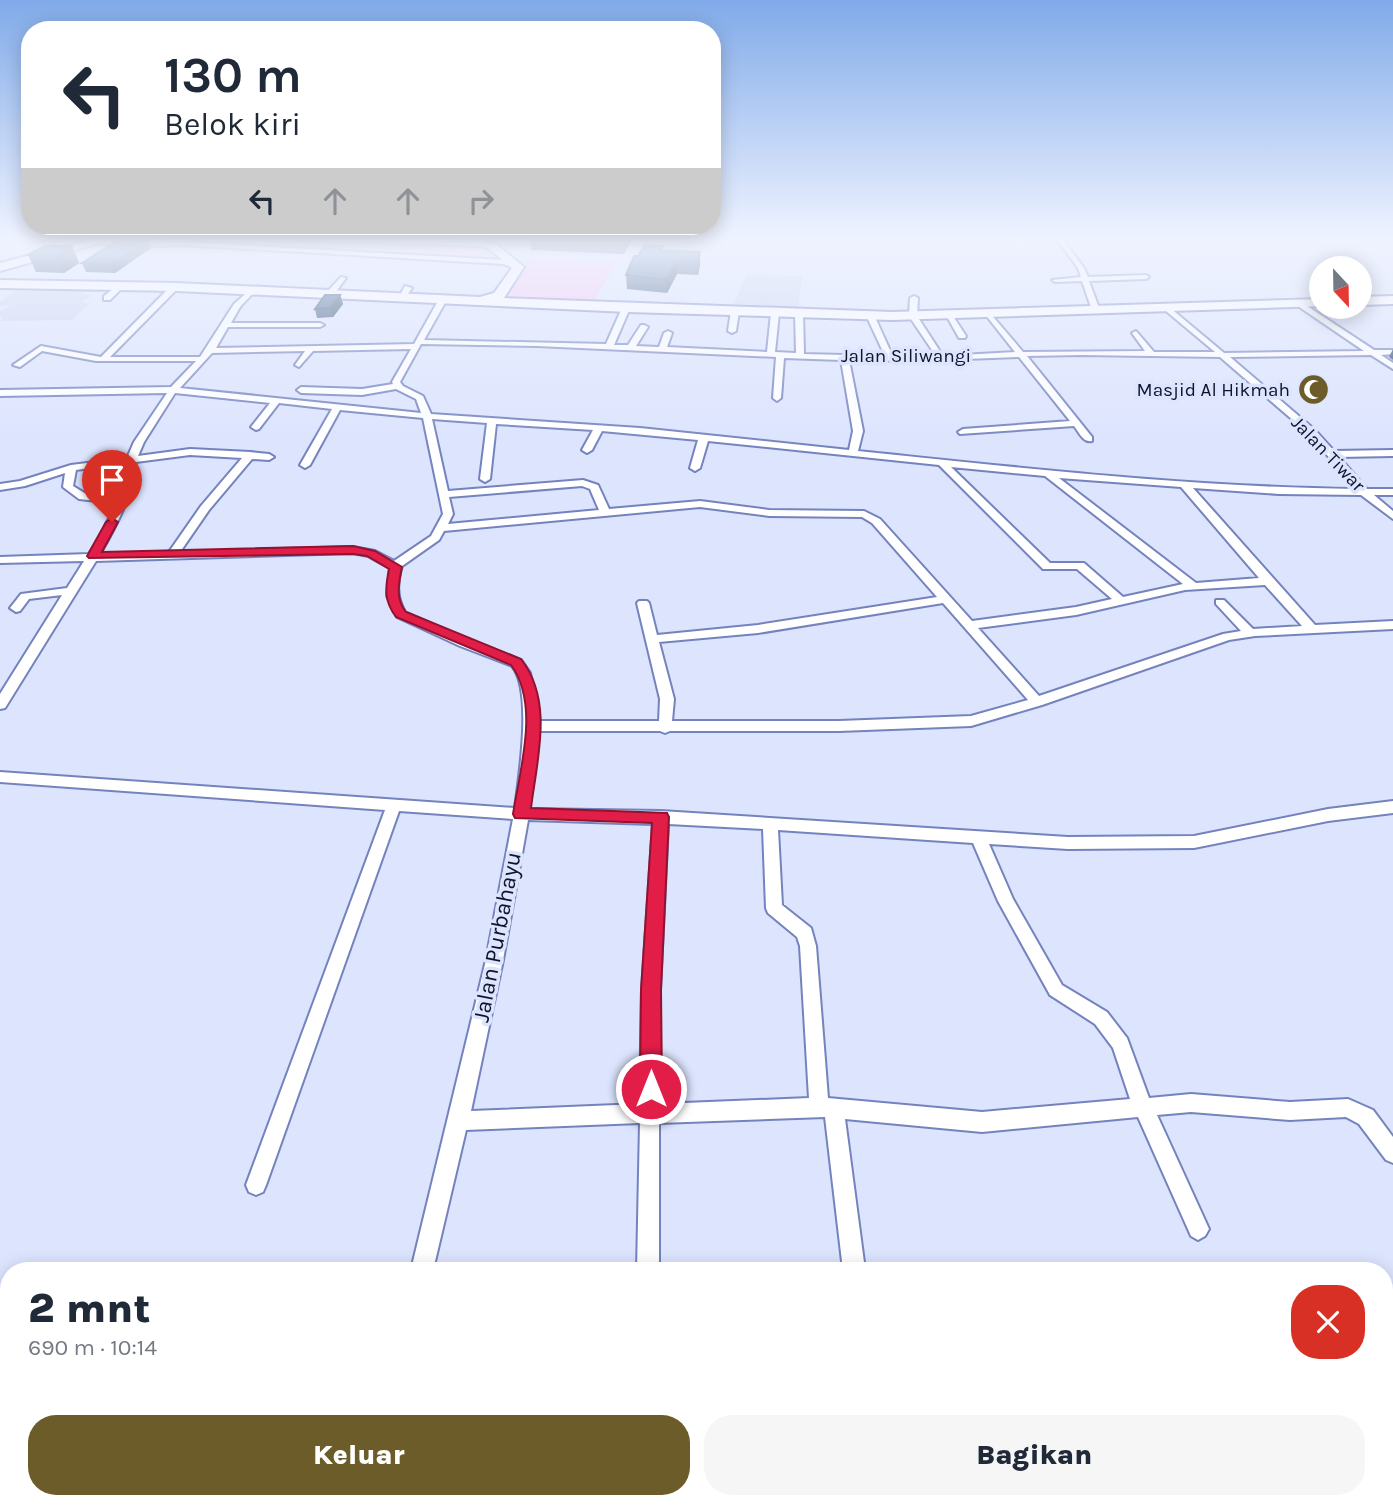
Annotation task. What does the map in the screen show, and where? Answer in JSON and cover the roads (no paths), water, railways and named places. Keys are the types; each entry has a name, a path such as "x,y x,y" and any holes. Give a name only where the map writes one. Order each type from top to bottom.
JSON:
{"highway":[{"path":"616,307 892,316 1212,307"}],"street":[{"path":"103,359 155,307"},
{"path":"0,705 94,556 122,500 131,476 132,459 173,390 210,351 238,307"},
{"path":"397,386 396,382 438,307"},
{"path":"914,307 914,316 941,358"},
{"path":"1306,307 1393,368"},
{"path":"610,345 626,308"},
{"name":"Jalan Tiwar","path":"1169,309 1332,454 1364,492 1393,516"},
{"path":"732,331 735,312"},
{"path":"775,313 777,398"},
{"path":"799,313 800,355"},
{"path":"989,314 1018,354 1044,380 1089,439"},
{"path":"870,315 890,359"},
{"path":"948,315 962,336"},
{"path":"225,325 320,325"},
{"path":"630,349 644,327"},
{"path":"662,352 667,333"},
{"path":"1136,333 1152,355"},
{"path":"718,353 721,341"},
{"name":"Jalan Siliwangi","path":"210,351 418,344 610,345 662,352 890,359 1018,354 1224,358 1393,352"},
{"path":"299,365 312,347"},
{"path":"17,365 41,348 103,359 202,359"},
{"path":"844,356 858,430 853,452"},
{"path":"0,560 359,550 371,553 396,567 403,558 435,538 443,528 448,514 428,416 420,398 397,386 362,391 302,390"},
{"path":"0,393 173,390 428,416 704,437 1047,473 1184,484 1393,492"},
{"path":"256,427 277,400"},
{"path":"305,465 338,406"},
{"path":"485,479 492,420"},
{"path":"963,432 1077,423"},
{"path":"587,450 599,428"},
{"path":"695,468 704,437"},
{"path":"0,486 21,484 70,470 132,459 196,452 269,457"},
{"path":"1332,454 1393,453"},
{"path":"173,554 205,508 250,456"},
{"path":"940,461 1047,567 1080,565 1121,601"},
{"path":"70,470 68,487 81,496 122,500"},
{"path":"1047,473 1193,586"},
{"path":"443,494 583,483 594,487 605,512"},
{"path":"1184,484 1312,629"},
{"path":"443,528 707,504 769,513 864,514 876,521 1037,702"},
{"name":"Jalan Purbahayu","path":"396,567 391,588 394,604 401,614 516,662 525,674 532,696 532,726 521,814 458,1121 424,1262"},
{"path":"970,625 1076,611 1193,586 1268,581"},
{"path":"16,608 25,596 72,591"},
{"path":"652,639 758,629 947,599"},
{"path":"1220,602 1250,633"},
{"path":"643,603 667,699 664,728"},
{"path":"532,726 664,728 956,722 986,718 1037,702 1213,640 1250,633 1393,625"},
{"path":"0,777 521,814 661,817 1068,843 1194,842 1328,816 1393,807"},
{"path":"256,1185 394,805"},
{"path":"648,1262 651,990 661,817"},
{"path":"770,824 774,908 805,933 808,946 826,1108 853,1262"},
{"path":"978,837 1006,901 1056,990 1101,1018 1121,1044 1143,1106 1198,1230"},
{"path":"458,1121 826,1108 982,1122 1191,1103 1290,1111 1348,1108 1366,1117 1393,1153"}],"place":[{"name":"Masjid Al Hikmah","path":"1313,390"}]}
